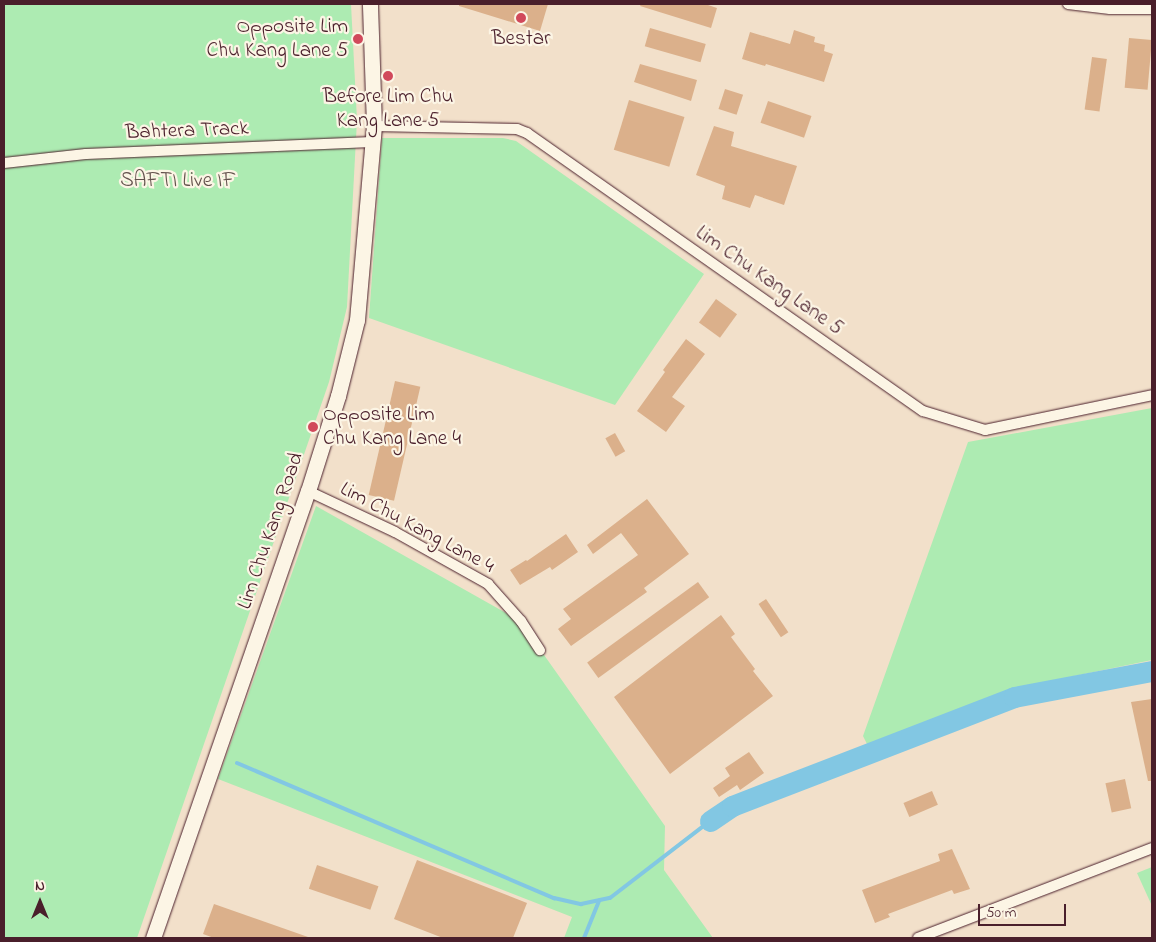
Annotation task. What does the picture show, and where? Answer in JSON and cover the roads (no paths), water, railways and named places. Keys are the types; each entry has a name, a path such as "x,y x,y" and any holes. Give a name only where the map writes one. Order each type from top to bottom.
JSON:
{"main road":[{"name":"Lim Chu Kang Road","path":"153,938 308,491 338,396 357,320 374,126 370,4"}],"street":[{"path":"1068,4 1110,9 1152,9"},
{"name":"Lim Chu Kang Lane 5","path":"374,126 517,129 526,133 923,411 986,430 1152,395"},
{"name":"Bahtera Track","path":"4,163 86,154 372,142"},
{"name":"Lim Chu Kang Lane 4","path":"308,491 395,532 488,584 521,621 540,650"},
{"path":"918,938 1152,848"}],"waterway":[{"path":"710,821 732,806 1014,697 1152,671"},
{"path":"237,763 554,898 581,904 610,898 710,821"},
{"path":"584,938 599,901"}],"place":[{"name":"Bestar","path":"521,18"},
{"name":"Opposite Lim Chu Kang Lane 5","path":"358,39"},
{"name":"Before Lim Chu Kang Lane 5","path":"388,76"},
{"name":"Opposite Lim Chu Kang Lane 4","path":"313,427"}],"park label":[{"name":"SAFTI Live IF","path":"178,181"}]}
